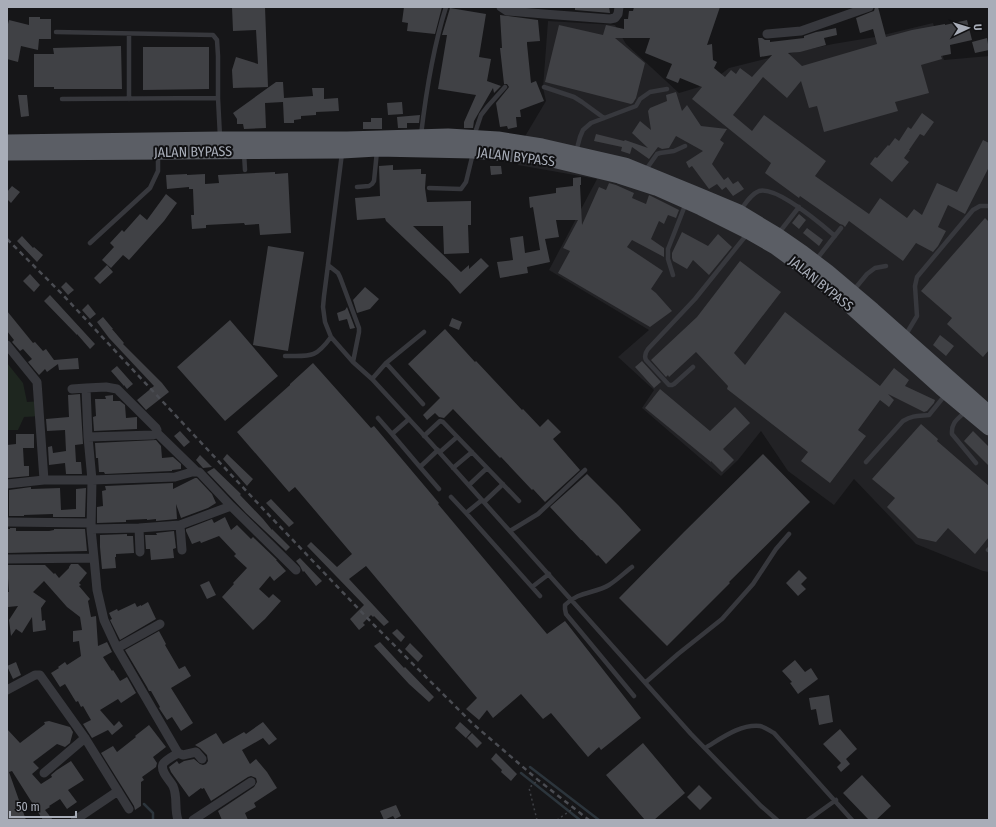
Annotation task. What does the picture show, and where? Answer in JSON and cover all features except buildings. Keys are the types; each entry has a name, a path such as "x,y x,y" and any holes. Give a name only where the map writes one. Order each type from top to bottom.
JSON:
{"highway":[{"name":"JALAN BYPASS","path":"7,153 244,151 342,145 421,137 448,136 473,144 540,157 619,176 656,188 687,202 749,232 775,247 812,274 846,302 989,428"},
{"name":"JALAN BYPASS","path":"7,142 220,139 342,145 377,149 473,144 498,139 542,146 625,165 739,212 804,253 851,292 989,413"}],"street":[{"path":"501,7 507,11 610,19 615,18 618,14 619,7"},
{"path":"767,34 801,31 869,7"},
{"path":"7,345 37,382 44,480"},
{"path":"72,389 106,387 118,389 158,430 157,433 196,471 201,474 230,506 296,570"},
{"path":"86,388 92,480 91,526 97,590 104,620 117,648 178,753 183,755 196,752 202,759"},
{"path":"88,437 153,435 157,433"},
{"path":"7,484 44,480 175,477 196,471"},
{"path":"7,522 139,528 180,525 230,506"},
{"path":"180,525 182,550"},
{"path":"139,528 140,552"},
{"path":"7,559 94,558"},
{"path":"117,648 160,624"},
{"path":"7,690 34,675 40,675 85,738 129,809"},
{"path":"44,773 85,738"},
{"path":"178,753 165,762 163,766 165,775 173,786 176,796 176,816 178,820"},
{"path":"193,820 251,782"},
{"path":"75,820 118,791"}],"lane":[{"path":"421,137 426,95 446,7"},
{"path":"56,32 213,35 217,40 220,139"},
{"path":"128,34 129,98"},
{"path":"429,188 461,189 466,182 473,144 481,116 505,87"},
{"path":"544,87 574,97 604,118"},
{"path":"576,154 583,130 591,123 636,106 640,99 650,92 667,89"},
{"path":"62,99 218,98"},
{"path":"342,145 323,307 325,322 331,337 353,362 372,379 439,451 705,748 761,806 777,820"},
{"path":"644,173 657,154 674,151 685,146"},
{"path":"357,187 369,186 374,181 377,149"},
{"path":"244,151 245,170"},
{"path":"90,243 150,188 158,171 158,152"},
{"path":"739,212 754,194 760,191 772,192 799,207 835,236"},
{"path":"673,275 668,260 668,249 687,202"},
{"path":"904,338 917,316 917,277 973,210 980,206 989,206"},
{"path":"777,235 799,207"},
{"path":"814,262 841,228"},
{"path":"693,367 674,384 669,385 646,360 645,354 695,299 749,232"},
{"path":"328,266 338,273 359,328 353,362"},
{"path":"851,292 867,274 875,268 886,266"},
{"path":"372,379 386,363 424,332"},
{"path":"285,356 309,356 322,349 331,337"},
{"path":"386,363 423,404"},
{"path":"866,462 903,421 909,417 917,415 929,415 947,392"},
{"path":"968,410 953,424 951,428 952,434 976,462"},
{"path":"378,418 439,489"},
{"path":"392,434 409,419"},
{"path":"424,436 440,421 443,422 519,501"},
{"path":"420,467 457,437"},
{"path":"453,468 472,452"},
{"path":"469,485 487,468"},
{"path":"510,531 538,514 585,470"},
{"path":"466,513 503,484"},
{"path":"451,497 540,596"},
{"path":"646,682 722,619 753,584 776,549 789,534"},
{"path":"632,568 600,590 586,593 571,599 565,605 565,609 566,614 634,696"},
{"path":"532,587 549,574"},
{"path":"705,748 739,729 749,726 762,726 774,733 836,800 852,820"},
{"path":"808,820 836,800"}],"path":[{"path":"537,820 529,788 538,780"},
{"path":"557,820 574,808"}],"shaded area":[{"path":"548,21 615,25 626,44 679,93 699,87 703,81 720,75 729,68 933,23 944,60 989,56 989,572 983,571 916,544 854,479 834,505 788,471 761,431 738,460 721,476 642,408 654,390 618,357 649,330 549,270 597,179 518,165 521,143 546,101 543,88"},
{"path":"7,363 23,383 27,402 41,401 42,416 24,417 18,430 7,430"}],"waterway":[{"path":"530,767 599,820"},
{"path":"521,773 580,820"},
{"path":"144,804 153,813 153,820"}],"railway":[{"path":"7,239 62,294 374,625 473,724 538,780 589,820"}]}
